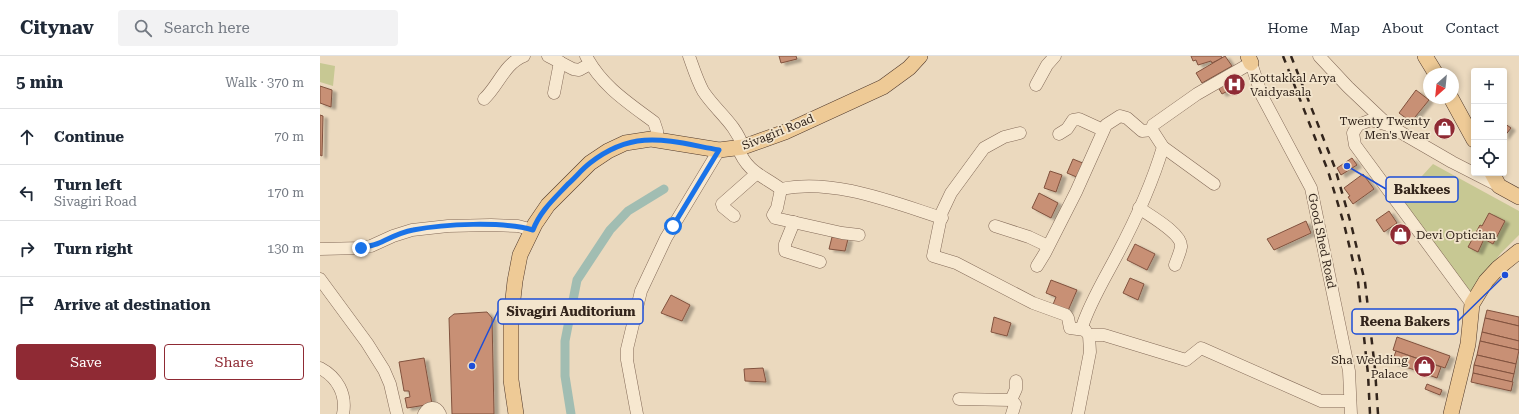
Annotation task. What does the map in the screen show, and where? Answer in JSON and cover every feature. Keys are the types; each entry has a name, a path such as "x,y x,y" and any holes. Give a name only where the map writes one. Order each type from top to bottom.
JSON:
{"main road":[{"name":"Sivagiri Road","path":"516,414 511,380 511,316 520,255 548,205 590,163 608,151 625,143 657,139 719,150 740,148 784,132 883,87 909,68 920,56"},
{"path":"1425,56 1432,68"},
{"path":"1454,104 1471,135"},
{"path":"1494,176 1499,186 1519,197"},
{"path":"1451,414 1468,344 1472,304 1486,280 1519,251"}],"street":[{"path":"484,99 490,94 509,65 516,59 524,56"},
{"path":"548,56 573,69 579,70 588,60 611,90 654,122 657,131 657,139"},
{"path":"689,56 703,90 712,103 735,128 740,138 742,158 756,174 781,189 794,186 824,187 886,200 942,218"},
{"path":"1036,85 1047,65 1055,56"},
{"path":"1319,56 1348,87 1388,125 1452,162 1499,186"},
{"path":"1214,184 1162,147 1152,130 1153,125 1249,59"},
{"name":"Good Shed Road","path":"1249,59 1262,96 1311,188 1349,371 1351,414"},
{"path":"554,93 560,62"},
{"path":"1037,266 1091,159 1106,125 1120,116 1127,118 1142,131 1152,130"},
{"path":"1060,134 1067,129 1073,120 1079,119 1103,130"},
{"path":"1388,125 1371,120 1358,125 1353,133 1355,145 1472,304"},
{"path":"1020,133 1004,137 984,148 951,193 945,205 933,256 944,258 956,263 1033,303 1066,315 1070,328 1104,335 1186,360 1201,348 1321,401 1350,401"},
{"path":"1078,414 1090,352 1087,332 1082,327 1086,313 1139,208 1157,166 1162,147"},
{"path":"637,414 627,360 627,349 641,291 666,238 719,150"},
{"path":"734,216 723,207 722,204 756,174"},
{"path":"781,189 774,217 859,235"},
{"path":"1139,208 1161,223 1181,241 1181,247 1175,264"},
{"path":"794,222 785,244 784,251 820,262"},
{"path":"320,249 361,248 371,246 393,236 412,230 448,226 518,226 533,230"},
{"path":"995,226 1029,237 1048,246"},
{"path":"320,279 368,343 384,370 391,387 397,414"},
{"path":"320,368 334,378 339,386 344,401 343,414"},
{"path":"1011,400 1016,389 1016,381"},
{"path":"959,399 1011,400 1015,404 1012,414"},
{"path":"424,414 427,409 431,408 437,410 440,414"}],"green space":[{"path":"320,63 335,66 333,86 320,82"},
{"path":"1433,164 1519,211 1519,235 1501,253 1469,295 1401,199"}],"building":[{"path":"779,56 796,56 797,59 781,63"},
{"path":"1191,56 1221,56 1222,58 1212,63 1211,61 1198,65 1196,60 1193,61"},
{"path":"1225,56 1232,66 1202,83 1196,73"},
{"path":"1232,76 1237,86 1222,94 1216,84"},
{"path":"320,86 332,90 331,107 320,103"},
{"path":"1416,90 1423,95 1423,104 1426,104 1411,122 1399,113"},
{"path":"320,115 323,116 322,156 320,155"},
{"path":"1507,125 1511,128 1507,133"},
{"path":"1352,158 1357,165 1341,175 1337,168"},
{"path":"1073,159 1085,164 1079,178 1067,173"},
{"path":"1050,171 1062,175 1056,192 1044,188"},
{"path":"1363,174 1374,189 1353,204 1348,197 1350,196 1344,188"},
{"path":"1039,193 1058,203 1051,218 1032,208"},
{"path":"1389,211 1397,223 1384,232 1376,220"},
{"path":"1489,213 1505,221 1493,244 1484,239 1478,252 1468,247 1480,225 1482,226"},
{"path":"1306,221 1311,233 1274,250 1267,239"},
{"path":"832,237 848,239 845,251 829,249"},
{"path":"1135,244 1155,254 1147,270 1127,260"},
{"path":"1130,278 1144,284 1138,300 1123,293"},
{"path":"1051,280 1077,290 1067,313 1052,307 1056,297 1046,293"},
{"path":"671,295 690,305 682,321 661,313"},
{"path":"1487,310 1519,317 1519,326 1485,318"},
{"path":"487,312 492,318 494,414 452,414 449,318 454,314"},
{"path":"994,317 1011,323 1007,336 991,332"},
{"path":"1485,318 1519,326 1519,341 1482,332"},
{"path":"1482,332 1519,341 1519,350 1480,341"},
{"path":"1397,337 1450,356 1445,368 1393,350"},
{"path":"1480,341 1519,350 1516,364 1477,355"},
{"path":"1396,351 1441,367 1437,378 1392,362"},
{"path":"1477,355 1516,364 1514,374 1474,365"},
{"path":"424,358 432,404 407,408 405,398 410,397 409,391 404,391 399,362"},
{"path":"1474,365 1514,374 1512,382 1473,373"},
{"path":"763,368 766,382 745,381 744,369"},
{"path":"1473,373 1513,382 1511,391 1471,382"},
{"path":"1427,384 1442,390 1440,395 1425,389"}],"waterway":[{"path":"571,414 565,376 565,341 577,280 610,230 628,211 664,189"}],"railway":[{"path":"1283,56 1328,171 1344,224 1358,282 1368,374 1370,414"},
{"path":"1291,56 1335,168 1351,224 1365,282 1375,369 1378,414"}],"place":[{"name":"Kottakkal Arya Vaidyasala","path":"1234,85"},
{"name":"Twenty Twenty Men's Wear","path":"1445,128"},
{"name":"Bakkees","path":"1347,166"},
{"name":"Devi Optician","path":"1400,235"},
{"name":"Reena Bakers","path":"1505,275"},
{"name":"Sivagiri Auditorium","path":"472,366"},
{"name":"Sha Wedding Palace","path":"1424,367"}],"route":[{"path":"361,248 379,244 393,236 412,230 448,226 518,226 533,230 535,224 548,205 590,163 608,151 625,143 657,139 719,150 673,226"}]}
